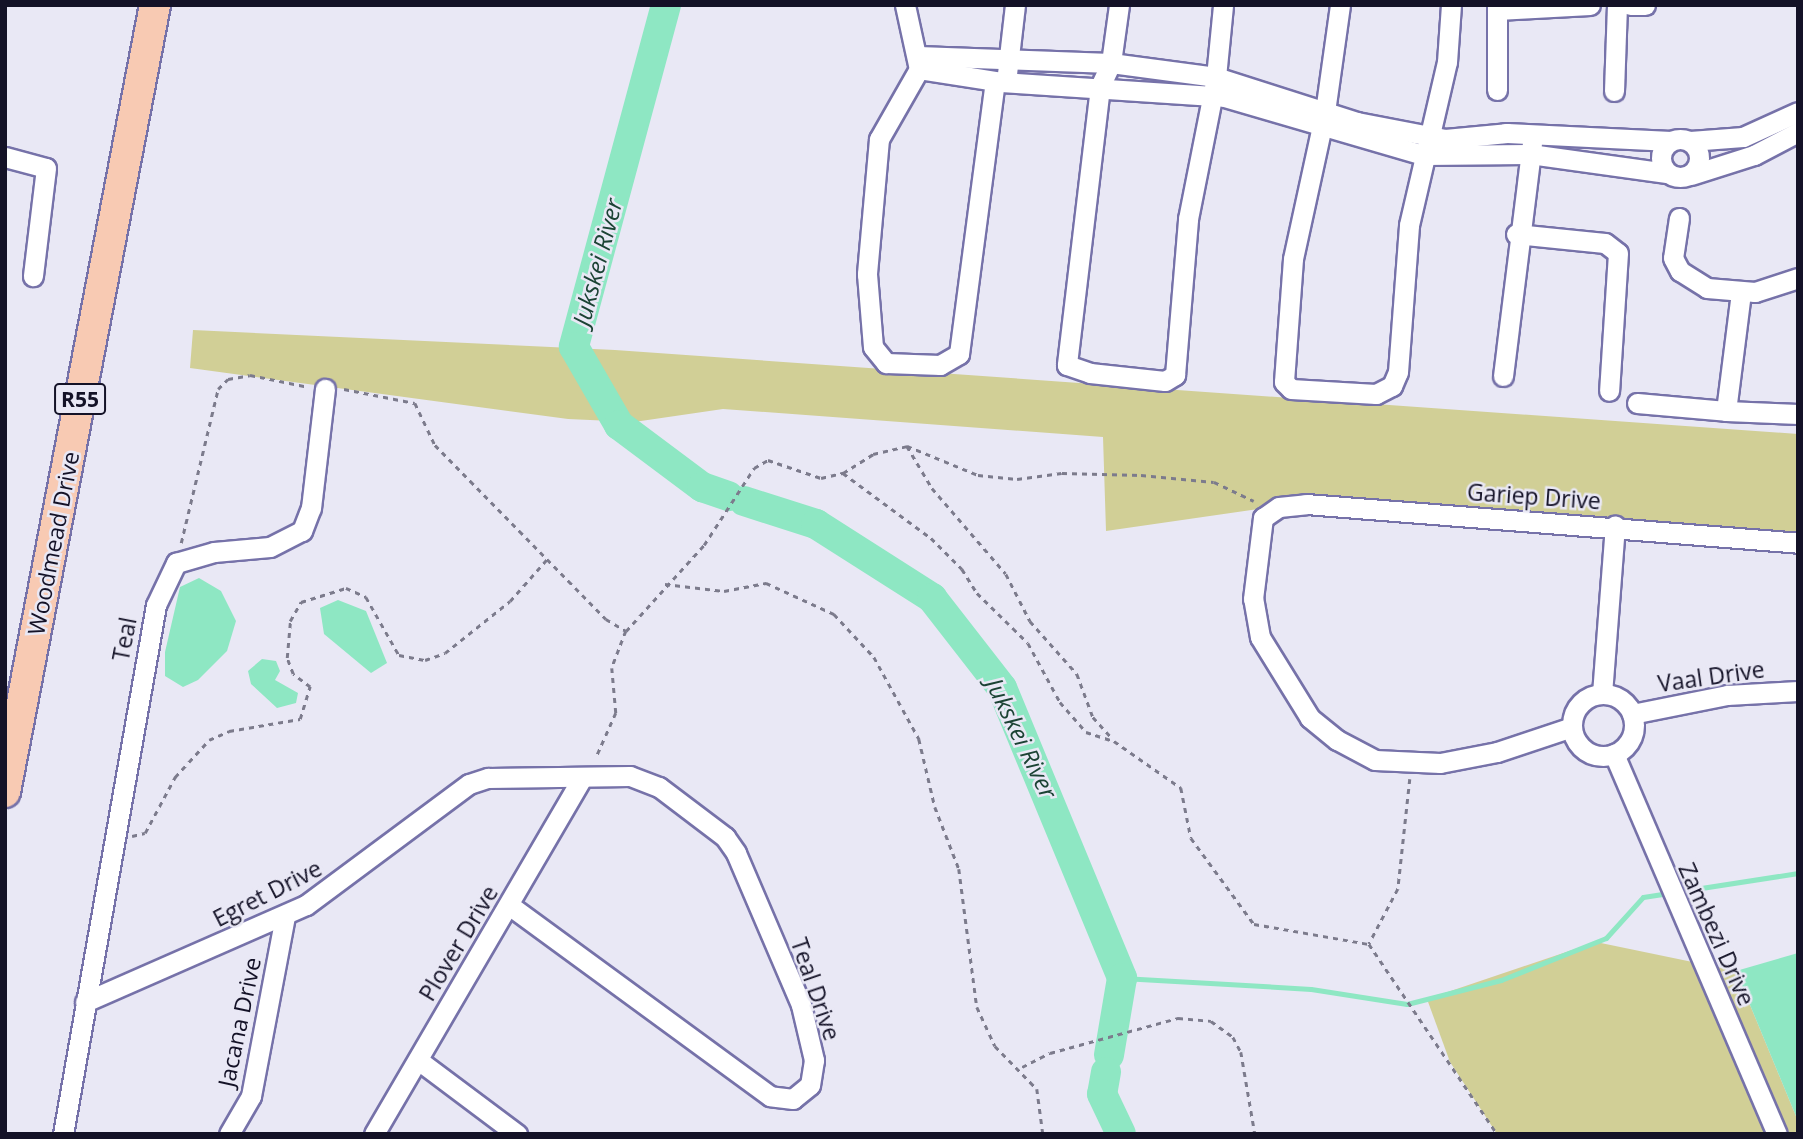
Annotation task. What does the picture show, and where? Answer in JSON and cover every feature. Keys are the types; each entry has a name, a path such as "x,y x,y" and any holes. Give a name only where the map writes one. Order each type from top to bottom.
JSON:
{"main road":[{"name":"Woodmead Drive","path":"5,792 155,5"}],"street":[{"path":"905,5 905,24 918,63 879,139 872,178 867,274 873,346 886,363 940,365 959,354 1001,81 1009,62 1015,5"},
{"path":"1119,5 1111,63 1100,87 1067,365 1090,373 1157,380 1175,375 1188,219 1213,86 1223,5"},
{"path":"1340,5 1323,119 1293,259 1284,382 1291,389 1376,394 1396,380 1409,225 1447,62 1451,5"},
{"path":"1497,90 1497,8 1590,5"},
{"path":"1614,91 1617,5"},
{"path":"1630,5 1645,5"},
{"path":"918,63 1111,63 1213,86 1427,146 1680,141 1743,137 1798,112"},
{"path":"918,63 1001,81 1100,87 1213,86"},
{"path":"1531,144 1667,173 1691,175 1754,155 1798,132"},
{"path":"1667,173 1660,159 1680,141"},
{"path":"1680,141 1700,158 1691,175"},
{"path":"1503,376 1516,234 1531,144"},
{"path":"5,157 46,168 33,275"},
{"path":"1679,218 1673,247 1680,271 1707,288 1741,292 1798,278"},
{"path":"1516,234 1605,243 1618,253 1609,391"},
{"path":"1726,411 1741,292"},
{"path":"176,563 201,554 270,547 302,531 311,508 325,389"},
{"path":"1637,403 1798,414"},
{"name":"Gariep Drive","path":"1268,513 1306,504 1615,526 1798,543"},
{"path":"1268,513 1258,527 1253,613 1280,673 1310,718 1337,740 1375,760 1414,763 1483,755 1572,727"},
{"path":"1602,694 1615,526"},
{"name":"Teal","path":"85,1002 156,604 176,563"},
{"name":"Vaal Drive","path":"1632,714 1727,695 1798,691"},
{"path":"1602,694 1617,697 1632,714 1632,738 1614,754 1592,754 1575,738 1572,727 1577,708 1602,694"},
{"name":"Zambezi Drive","path":"1614,754 1777,1134"},
{"name":"Teal Drive","path":"509,905 770,1096 793,1098 810,1084 814,1060 801,1005 731,845 643,778 582,778"},
{"name":"Plover Drive","path":"374,1134 582,778"},
{"name":"Egret Drive","path":"85,1002 285,916 343,882 469,784 488,779 582,778"},
{"name":"Jacana Drive","path":"229,1134 251,1096 285,916"},
{"path":"63,1134 85,1002"},
{"path":"418,1060 517,1134"}],"path":[{"path":"176,563 218,390 228,379 250,376 415,403 435,445 606,619 626,631"},
{"path":"907,446 932,488 1006,574 1030,621 1077,674 1093,716 1114,741 1181,788 1191,838 1254,924 1369,944 1497,1134"},
{"path":"582,778 614,720 612,668 626,631 665,584 704,545 754,468 768,460 821,478 843,473 873,454 907,446 978,474 1004,478 1062,473 1214,482 1247,495 1268,513"},
{"path":"843,473 947,554 1028,643 1060,702 1086,732 1114,741"},
{"path":"112,840 145,833 175,777 209,740 229,731 300,719 310,687 293,674 287,657 290,621 301,602 346,588 366,597 400,655 425,660 445,653 510,601 548,558"},
{"path":"665,584 724,591 766,583 834,614 874,657 919,738 935,807 960,869 976,1007 995,1046 1022,1068 1037,1089 1043,1134"},
{"path":"1369,944 1398,890 1406,795 1414,763"},
{"path":"1022,1068 1050,1053 1193,1017 1223,1027 1233,1037 1255,1134"}],"shaded area":[{"path":"193,330 615,350 1798,434 1798,543 1286,505 1106,531 1103,437 723,409 634,422 568,419 190,368"},
{"path":"199,578 221,591 236,621 227,651 198,680 183,687 165,676 165,652 180,587"},
{"path":"338,600 366,611 387,663 371,673 324,634 320,608"},
{"path":"262,659 276,661 280,671 275,680 298,693 296,703 277,708 251,684 248,671"},
{"path":"1596,942 1736,971 1798,1121 1798,1134 1497,1134 1450,1062 1427,999"},
{"path":"1798,953 1798,1121 1736,971"}],"waterway":[{"name":"Jukskei River","path":"666,5 574,347 619,425 702,487 728,496"},
{"name":"Jukskei River","path":"744,501 816,524 932,598 1002,688 1122,978 1109,1055"},
{"path":"1122,978 1311,989 1407,1004 1501,980 1606,938 1643,897 1798,873"},
{"name":"Jukskei River","path":"1106,1072 1102,1094 1121,1134"}]}
